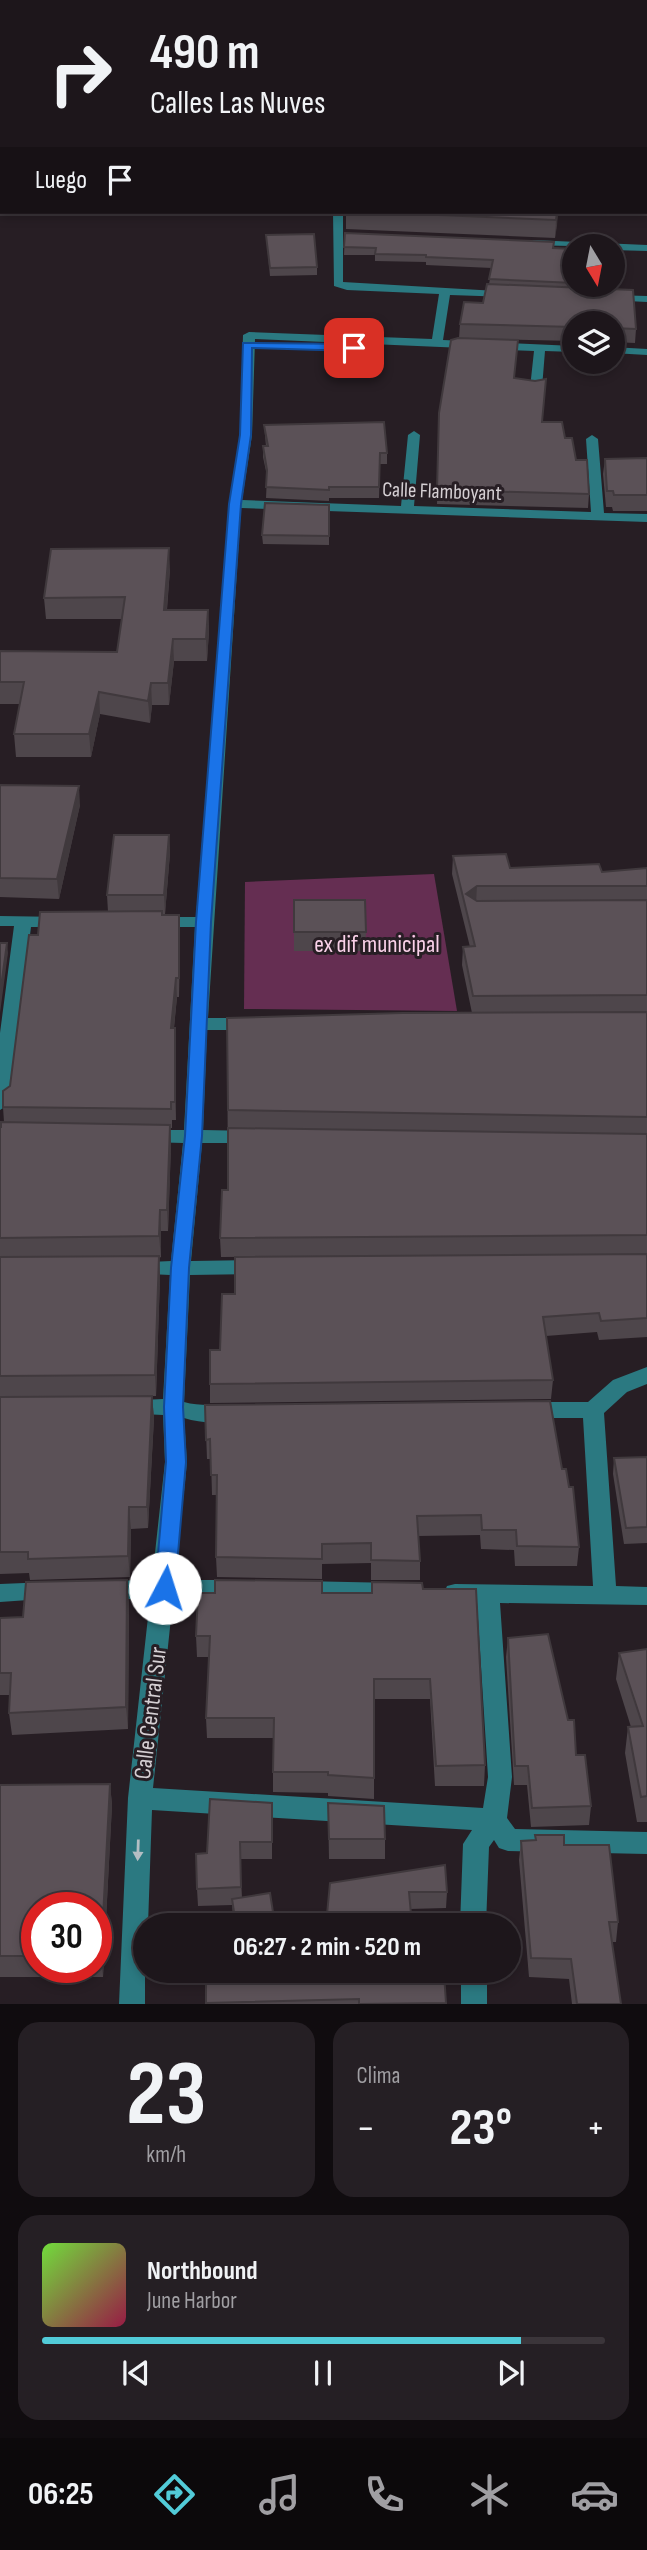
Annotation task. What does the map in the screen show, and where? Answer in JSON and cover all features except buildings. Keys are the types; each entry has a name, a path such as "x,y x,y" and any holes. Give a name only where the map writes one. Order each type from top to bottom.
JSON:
{"street":[{"path":"338,214 338,284 346,288 526,295"},
{"path":"336,235 349,236"},
{"path":"525,243 647,248"},
{"path":"445,292 436,344 562,348"},
{"path":"620,298 647,299"},
{"name":"Calle Central Sur","path":"132,2004 140,1798 165,1588 176,1462 173,1407 180,1268 193,1136 204,922 235,504 246,435 248,340 408,349 436,344"},
{"path":"536,388 540,347"},
{"path":"625,351 647,352"},
{"path":"407,509 414,435"},
{"path":"592,439 598,516"},
{"name":"Calle Flamboyant","path":"235,504 647,518"},
{"path":"0,921 79,922"},
{"path":"0,1104 4,1032 23,921"},
{"path":"134,922 204,922"},
{"path":"200,1024 270,1024"},
{"path":"124,1135 276,1138"},
{"path":"111,1268 276,1267"},
{"path":"511,1410 593,1410 620,1386 647,1375"},
{"path":"107,1407 173,1407 196,1414 251,1414"},
{"path":"593,1410 605,1595"},
{"path":"0,1593 165,1588 647,1596"},
{"path":"473,1913 476,1843 494,1820 500,1777 488,1594"},
{"path":"140,1798 494,1820"},
{"path":"494,1820 508,1840 647,1843"},
{"path":"474,1983 474,2004"}],"green space":[{"name":"ex dif municipal","path":"434,874 457,1011 244,1009 245,882"}],"route":[{"path":"165,1588 176,1462 173,1407 180,1268 193,1136 204,922 235,504 246,435 246,345 354,348"}]}
